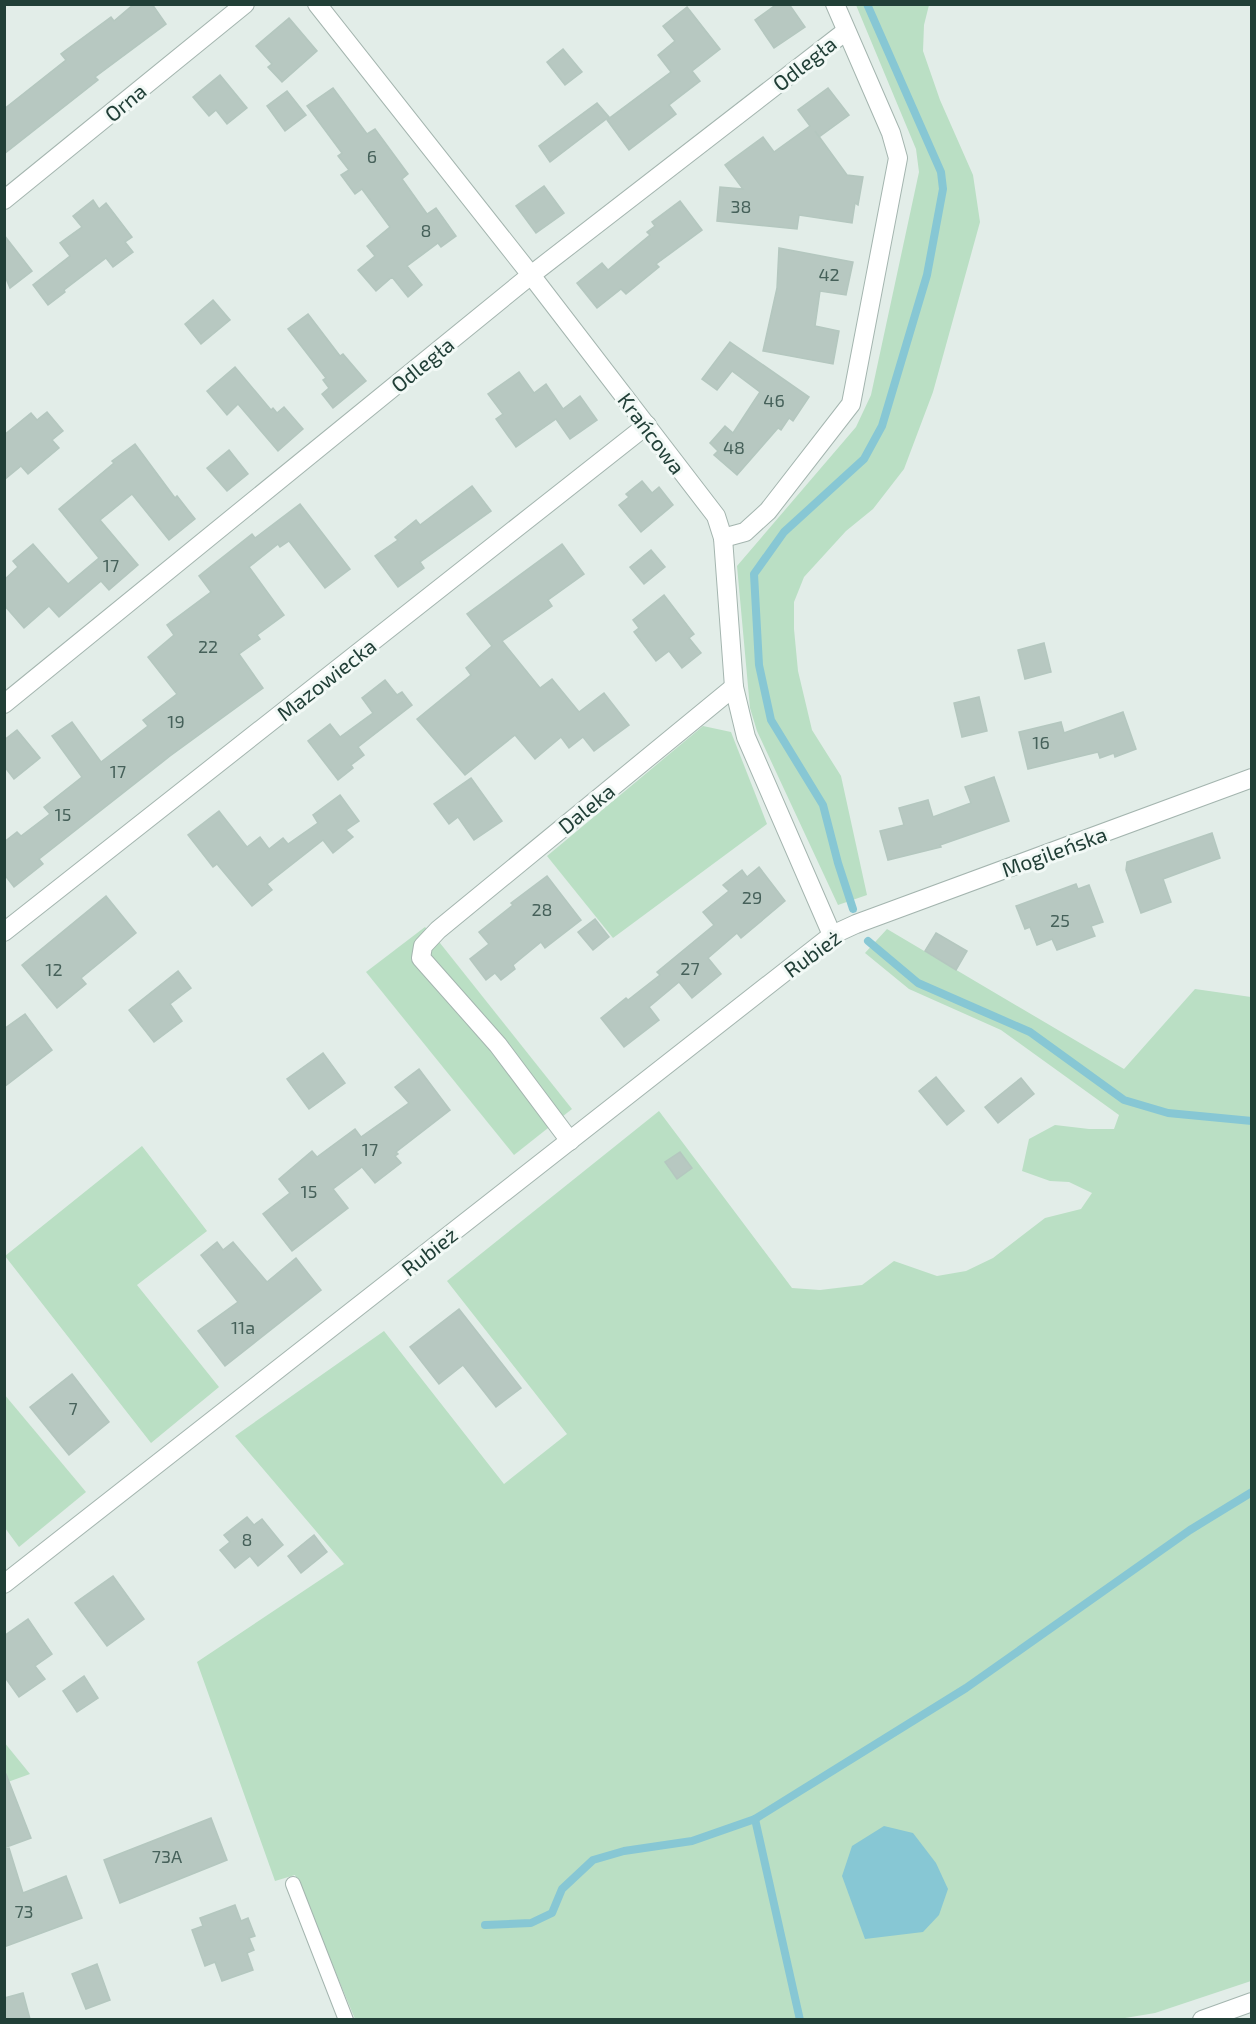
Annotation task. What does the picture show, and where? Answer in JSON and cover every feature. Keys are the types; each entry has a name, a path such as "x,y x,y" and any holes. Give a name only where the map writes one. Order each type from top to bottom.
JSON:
{"street":[{"name":"Orna","path":"4,200 245,4"},
{"name":"Krańcowa","path":"317,4 531,275 716,516 723,538 734,687 746,737 832,935"},
{"name":"Odległa","path":"723,538 745,531 768,511 851,404 898,158 891,133 835,4"},
{"name":"Odległa","path":"4,704 531,275 846,31"},
{"name":"Mazowiecka","path":"4,932 647,425"},
{"name":"Daleka","path":"570,1141 498,1045 421,958 423,946 438,930 734,687"},
{"name":"Mogileńska","path":"856,924 1251,778"},
{"name":"Rubież","path":"4,1584 832,935 856,924"},
{"path":"1202,2019 1251,2002"}],"lane":[{"path":"293,1884 346,2019"}],"green space":[{"path":"856,5 929,5 924,25 923,51 940,100 973,175 980,222 933,392 904,469 873,509 846,531 804,577 794,602 798,671 812,730 841,776 867,895 838,905 757,731 750,708 737,566 856,427 871,395 919,172 916,149"},
{"path":"703,726 731,732 767,824 613,938 547,856"},
{"path":"425,927 572,1109 514,1155 366,972"},
{"path":"887,929 1124,1069 1195,989 1251,997 1251,1981 1155,2013 1119,2019 355,2019 295,1875 275,1881 197,1662 344,1564 235,1436 384,1331 504,1484 567,1434 447,1281 659,1111 792,1288 820,1290 862,1285 894,1261 937,1276 966,1271 993,1258 1045,1218 1081,1209 1092,1193 1069,1182 1050,1181 1022,1171 1029,1139 1055,1125 1114,1129 1119,1115 1001,1030 909,989 865,953"},
{"path":"142,1146 207,1231 137,1285 219,1387 151,1443 5,1256"},
{"path":"4,1394 86,1492 19,1547 5,1528"},
{"path":"4,1742 30,1774 4,1783"}],"water":[{"path":"884,1826 913,1833 936,1863 948,1889 939,1915 923,1932 865,1939 842,1876 852,1846"}],"building":[{"path":"134,4 152,4 166,24 95,77 98,80 4,154 4,109 66,60 61,54 111,17 114,21"},
{"path":"777,4 789,4 805,27 774,48 755,20"},
{"path":"687,7 720,49 692,71 700,81 669,105 676,114 629,150 607,120 671,72 658,55 675,41 663,26"},
{"path":"289,18 317,51 282,82 268,67 272,64 256,46"},
{"path":"563,49 582,72 565,85 547,62"},
{"path":"220,75 247,108 227,124 216,110 209,116 193,97"},
{"path":"333,88 367,134 375,129 408,174 402,179 427,214 436,208 456,236 441,247 438,243 407,266 422,285 408,297 392,277 376,291 358,270 375,256 367,246 390,227 362,189 355,194 341,175 349,170 338,156 342,153 307,106"},
{"path":"828,88 849,115 819,137 847,175 863,177 852,223 799,215 797,229 717,221 720,187 743,189 725,165 763,137 774,152 810,126 798,110"},
{"path":"287,91 306,115 285,131 267,106"},
{"path":"597,103 609,117 550,162 539,146"},
{"path":"544,186 564,213 536,233 516,206"},
{"path":"93,200 99,209 106,203 132,237 125,242 133,252 113,267 106,258 48,305 33,285 70,256 60,243 82,227 73,216"},
{"path":"680,201 702,230 656,264 659,267 626,294 621,289 597,308 577,283 602,263 608,270 650,235 647,232 655,226 652,222"},
{"path":"4,235 32,271 10,288 4,274"},
{"path":"779,248 853,262 846,295 820,291 815,326 839,331 833,364 763,351 777,288"},
{"path":"213,300 230,320 201,344 185,324"},
{"path":"308,314 340,356 343,354 366,381 333,408 322,394 329,388 323,380 326,378 288,329"},
{"path":"730,342 809,397 793,421 789,418 781,430 778,428 737,475 714,455 718,451 710,443 725,426 733,433 760,392 732,371 717,390 702,379"},
{"path":"235,367 271,410 273,408 277,413 284,407 303,429 278,451 238,404 227,415 207,391"},
{"path":"519,372 534,393 546,384 563,409 580,396 597,420 570,439 556,419 516,447 496,419 503,414 488,394"},
{"path":"47,412 63,431 52,440 59,448 28,474 21,466 4,480 4,435 31,413 37,420"},
{"path":"135,444 175,498 177,496 195,519 169,540 132,494 100,520 138,565 109,590 101,581 59,617 49,606 24,628 4,605 4,580 18,567 13,561 33,544 68,584 99,558 59,509 114,463 112,461"},
{"path":"229,450 248,474 227,491 207,468"},
{"path":"642,481 652,493 659,487 673,505 641,532 619,505 629,497 626,494"},
{"path":"472,486 491,511 420,562 424,568 398,587 375,556 398,540 395,537 416,520 420,525"},
{"path":"300,504 350,569 325,588 289,541 280,547 278,544 249,567 284,615 257,635 260,639 239,654 263,688 170,756 39,859 43,864 14,887 4,874 4,842 17,832 21,836 50,814 44,807 82,777 52,736 72,722 101,762 148,726 143,720 177,694 148,657 174,635 167,625 211,592 199,576 252,534 255,538"},
{"path":"562,544 584,574 548,600 552,606 502,641 540,688 552,679 579,712 604,693 629,725 594,751 583,737 569,748 561,737 535,759 515,735 465,775 417,719 471,675 466,668 492,646 467,614"},
{"path":"651,550 665,567 644,584 630,567"},
{"path":"664,595 694,634 689,638 701,653 682,668 669,651 656,661 634,632 639,628 633,620"},
{"path":"1044,643 1051,672 1025,679 1018,650"},
{"path":"385,680 397,695 402,692 412,705 358,747 364,755 351,765 353,768 338,780 308,741 330,724 340,737 373,713 362,698"},
{"path":"979,697 987,731 962,737 954,703"},
{"path":"1123,712 1136,749 1115,757 1114,753 1100,758 1098,752 1028,769 1019,732 1061,722 1064,733"},
{"path":"17,730 40,758 14,779 4,766 4,740"},
{"path":"994,777 1009,821 940,845 941,847 888,860 880,831 904,825 899,808 928,800 933,817 971,803 965,787"},
{"path":"471,778 502,821 474,840 458,817 449,824 434,804"},
{"path":"340,795 359,821 346,830 353,837 333,853 323,840 267,884 272,890 252,906 217,864 213,867 188,835 219,811 247,847 260,837 269,849 283,838 288,844 318,823 313,815"},
{"path":"1212,833 1220,858 1163,879 1171,902 1141,913 1126,870 1127,862"},
{"path":"759,867 785,901 741,938 737,933 708,958 721,974 692,998 679,982 649,1007 659,1020 624,1047 601,1018 660,975 657,972 714,925 703,912 729,891 723,885 742,870 747,877"},
{"path":"547,876 581,920 545,948 541,942 513,965 515,969 501,980 495,973 486,980 470,959 489,944 479,932 513,905 511,903"},
{"path":"1076,884 1078,889 1089,885 1103,922 1091,926 1095,936 1057,950 1052,939 1037,945 1030,927 1025,929 1016,906"},
{"path":"106,896 136,933 81,978 86,984 57,1008 22,965"},
{"path":"595,919 609,937 593,950 578,932"},
{"path":"936,933 967,951 956,970 925,951"},
{"path":"178,971 191,988 170,1004 182,1021 154,1042 129,1010"},
{"path":"25,1014 52,1050 4,1087 4,1029"},
{"path":"323,1053 345,1083 309,1109 287,1079"},
{"path":"419,1069 450,1110 396,1152 398,1154 395,1156 401,1163 375,1183 362,1167 333,1189 348,1208 292,1251 263,1214 290,1193 279,1179 312,1151 317,1157 355,1129 361,1137 409,1103 395,1087"},
{"path":"936,1077 964,1111 947,1125 919,1091"},
{"path":"1021,1078 1034,1094 998,1123 985,1107"},
{"path":"680,1152 692,1168 677,1179 665,1162"},
{"path":"217,1242 223,1250 233,1242 267,1282 296,1258 321,1290 225,1366 198,1331 238,1302 201,1255"},
{"path":"459,1309 521,1388 496,1407 463,1365 439,1384 410,1347"},
{"path":"72,1374 109,1422 69,1455 30,1407"},
{"path":"247,1517 254,1525 262,1519 283,1545 258,1566 250,1556 235,1568 220,1550 230,1542 224,1535"},
{"path":"314,1535 327,1552 301,1573 288,1556"},
{"path":"113,1576 144,1619 107,1646 75,1603"},
{"path":"28,1619 52,1654 35,1666 45,1679 19,1697 4,1676 4,1636"},
{"path":"84,1676 98,1698 77,1712 63,1691"},
{"path":"4,1774 6,1774 31,1838 4,1848"},
{"path":"211,1818 227,1860 120,1903 104,1860"},
{"path":"9,1848 23,1893 66,1876 82,1918 4,1947 4,1849"},
{"path":"235,1905 241,1921 248,1918 255,1936 249,1938 254,1950 247,1953 253,1970 222,1981 215,1962 205,1966 192,1930 203,1926 200,1918"},
{"path":"97,1964 110,2000 86,2009 72,1974"},
{"path":"23,1993 30,2019 4,2019 4,1998"}],"waterway":[{"path":"853,909 823,805 771,720 759,665 754,574 784,532 864,459 882,426 927,275 943,189 941,172 867,4"},
{"path":"868,941 918,983 1030,1032 1124,1100 1168,1113 1252,1121"},
{"path":"485,1925 531,1923 552,1913 562,1889 593,1860 624,1851 692,1841 755,1819 966,1688 1190,1530 1252,1492"},
{"path":"755,1819 800,2020"}]}
